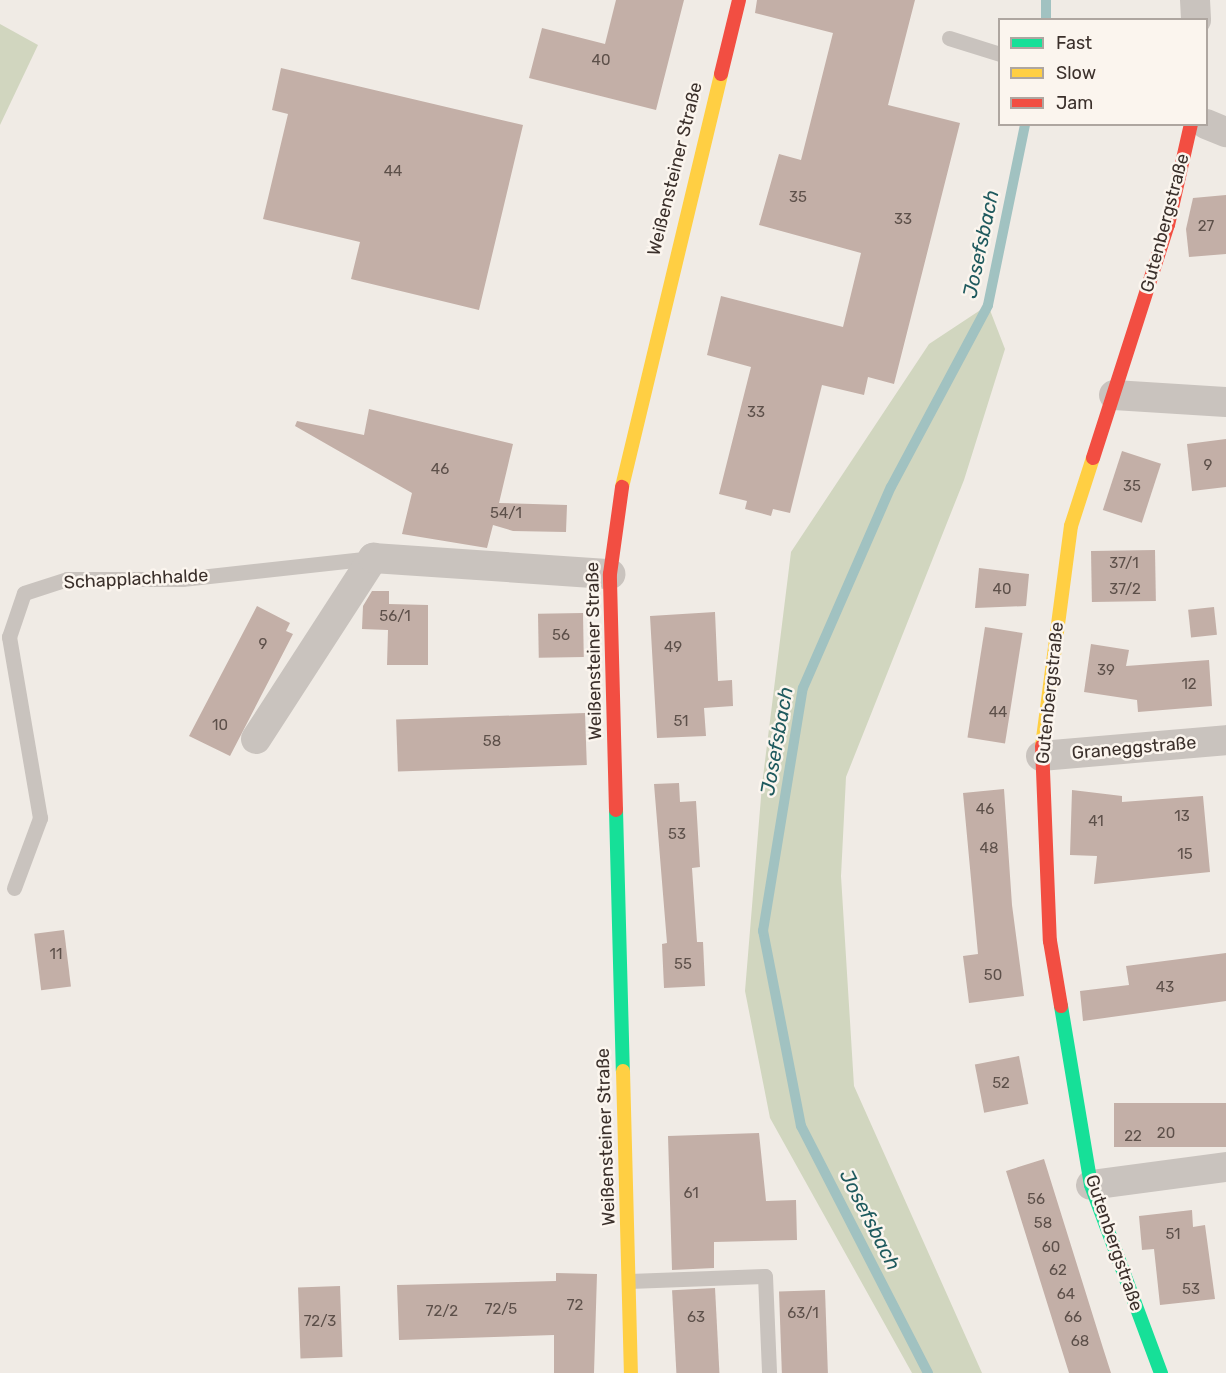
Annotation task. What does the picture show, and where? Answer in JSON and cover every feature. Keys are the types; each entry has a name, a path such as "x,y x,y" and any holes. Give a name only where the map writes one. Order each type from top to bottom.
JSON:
{"main road":[{"name":"Weißensteiner Straße","path":"631,1373 610,574 626,457 739,0"},
{"name":"Gutenbergstraße","path":"1161,1373 1091,1185 1050,941 1041,756 1064,555 1167,225 1191,126"}],"street":[{"path":"1195,0 1196,18"},
{"path":"1208,125 1226,132"},
{"path":"1114,395 1226,402"},
{"name":"Schapplachhalde","path":"373,558 610,574"},
{"path":"256,739 373,558"},
{"name":"Graneggstraße","path":"1041,756 1226,740"},
{"path":"1091,1185 1226,1167"}],"lane":[{"path":"950,38 998,54"},
{"name":"Schapplachhalde","path":"14,888 40,818 9,637 24,593 67,579 182,579 373,558"},
{"path":"629,1281 765,1276 769,1373"}],"green space":[{"path":"0,24 38,45 0,125"},
{"path":"988,305 1005,349 964,480 846,777 841,876 854,1086 982,1373 912,1373 770,1118 745,991 762,785 791,552 929,344"}],"building":[{"path":"616,0 684,0 656,110 529,78 542,28 605,44"},
{"path":"757,0 915,0 888,105 960,123 894,384 868,377 864,395 822,385 790,513 773,509 771,516 745,509 747,501 719,494 751,367 707,355 721,296 843,327 861,253 759,225 779,154 801,160 833,33 755,13"},
{"path":"281,68 523,125 479,310 351,279 360,242 263,219 288,114 272,110"},
{"path":"1226,195 1226,254 1189,257 1186,229 1193,198"},
{"path":"369,409 513,444 499,503 567,505 566,532 513,531 493,525 487,548 402,534 412,493 295,426 297,421 364,435"},
{"path":"1226,439 1226,487 1192,491 1187,444"},
{"path":"1122,451 1161,464 1142,523 1103,510"},
{"path":"1155,550 1156,601 1092,602 1091,551"},
{"path":"979,568 1029,574 1026,606 975,608"},
{"path":"372,591 389,591 389,604 428,605 428,665 387,665 388,630 362,629 363,606"},
{"path":"257,606 290,623 286,631 293,634 230,756 189,736"},
{"path":"1214,607 1217,635 1191,638 1188,610"},
{"path":"715,612 718,681 732,680 733,706 704,708 706,736 657,738 650,616"},
{"path":"583,613 584,657 539,658 538,614"},
{"path":"985,627 1023,633 1005,744 967,738"},
{"path":"1091,644 1129,650 1126,666 1209,660 1212,706 1138,712 1137,700 1084,692"},
{"path":"585,713 587,765 398,772 396,720"},
{"path":"679,783 680,802 696,801 700,867 692,868 697,942 703,942 705,986 664,988 662,944 667,943 654,784"},
{"path":"1004,789 1012,905 1024,996 969,1003 963,956 978,954 963,793"},
{"path":"1072,790 1122,796 1122,802 1203,796 1210,872 1094,884 1097,856 1070,855"},
{"path":"64,930 71,987 41,990 34,934"},
{"path":"1226,953 1226,1001 1083,1021 1080,991 1129,985 1126,966"},
{"path":"1019,1056 1028,1104 984,1113 975,1065"},
{"path":"1114,1103 1226,1103 1226,1147 1114,1147"},
{"path":"759,1133 766,1201 796,1200 797,1240 714,1242 714,1268 672,1270 668,1136"},
{"path":"1044,1159 1111,1373 1069,1373 1006,1171"},
{"path":"1192,1210 1193,1227 1205,1225 1215,1299 1160,1305 1154,1249 1142,1250 1139,1216"},
{"path":"556,1273 597,1274 594,1373 554,1373 554,1335 399,1340 397,1285 556,1281"},
{"path":"340,1286 342,1357 301,1358 298,1287"},
{"path":"715,1288 719,1373 676,1373 672,1290"},
{"path":"825,1290 828,1373 782,1373 779,1292"}],"waterway":[{"name":"Josefsbach","path":"1046,0 1046,18"},
{"name":"Josefsbach","path":"928,1373 801,1126 763,931 803,688 891,487 988,305 1025,126"}],"traffic: fast":[{"path":"616,810 623,1071"},
{"path":"1061,1006 1091,1185 1161,1373"}],"traffic: slow":[{"path":"622,487 721,74"},
{"path":"1042,746 1071,526 1093,458"},
{"path":"623,1071 631,1373"}],"traffic: jam":[{"path":"721,74 739,0"},
{"path":"1093,458 1168,225 1191,126"},
{"path":"616,810 610,574 622,487"},
{"path":"1042,746 1050,941 1061,1006"}]}
